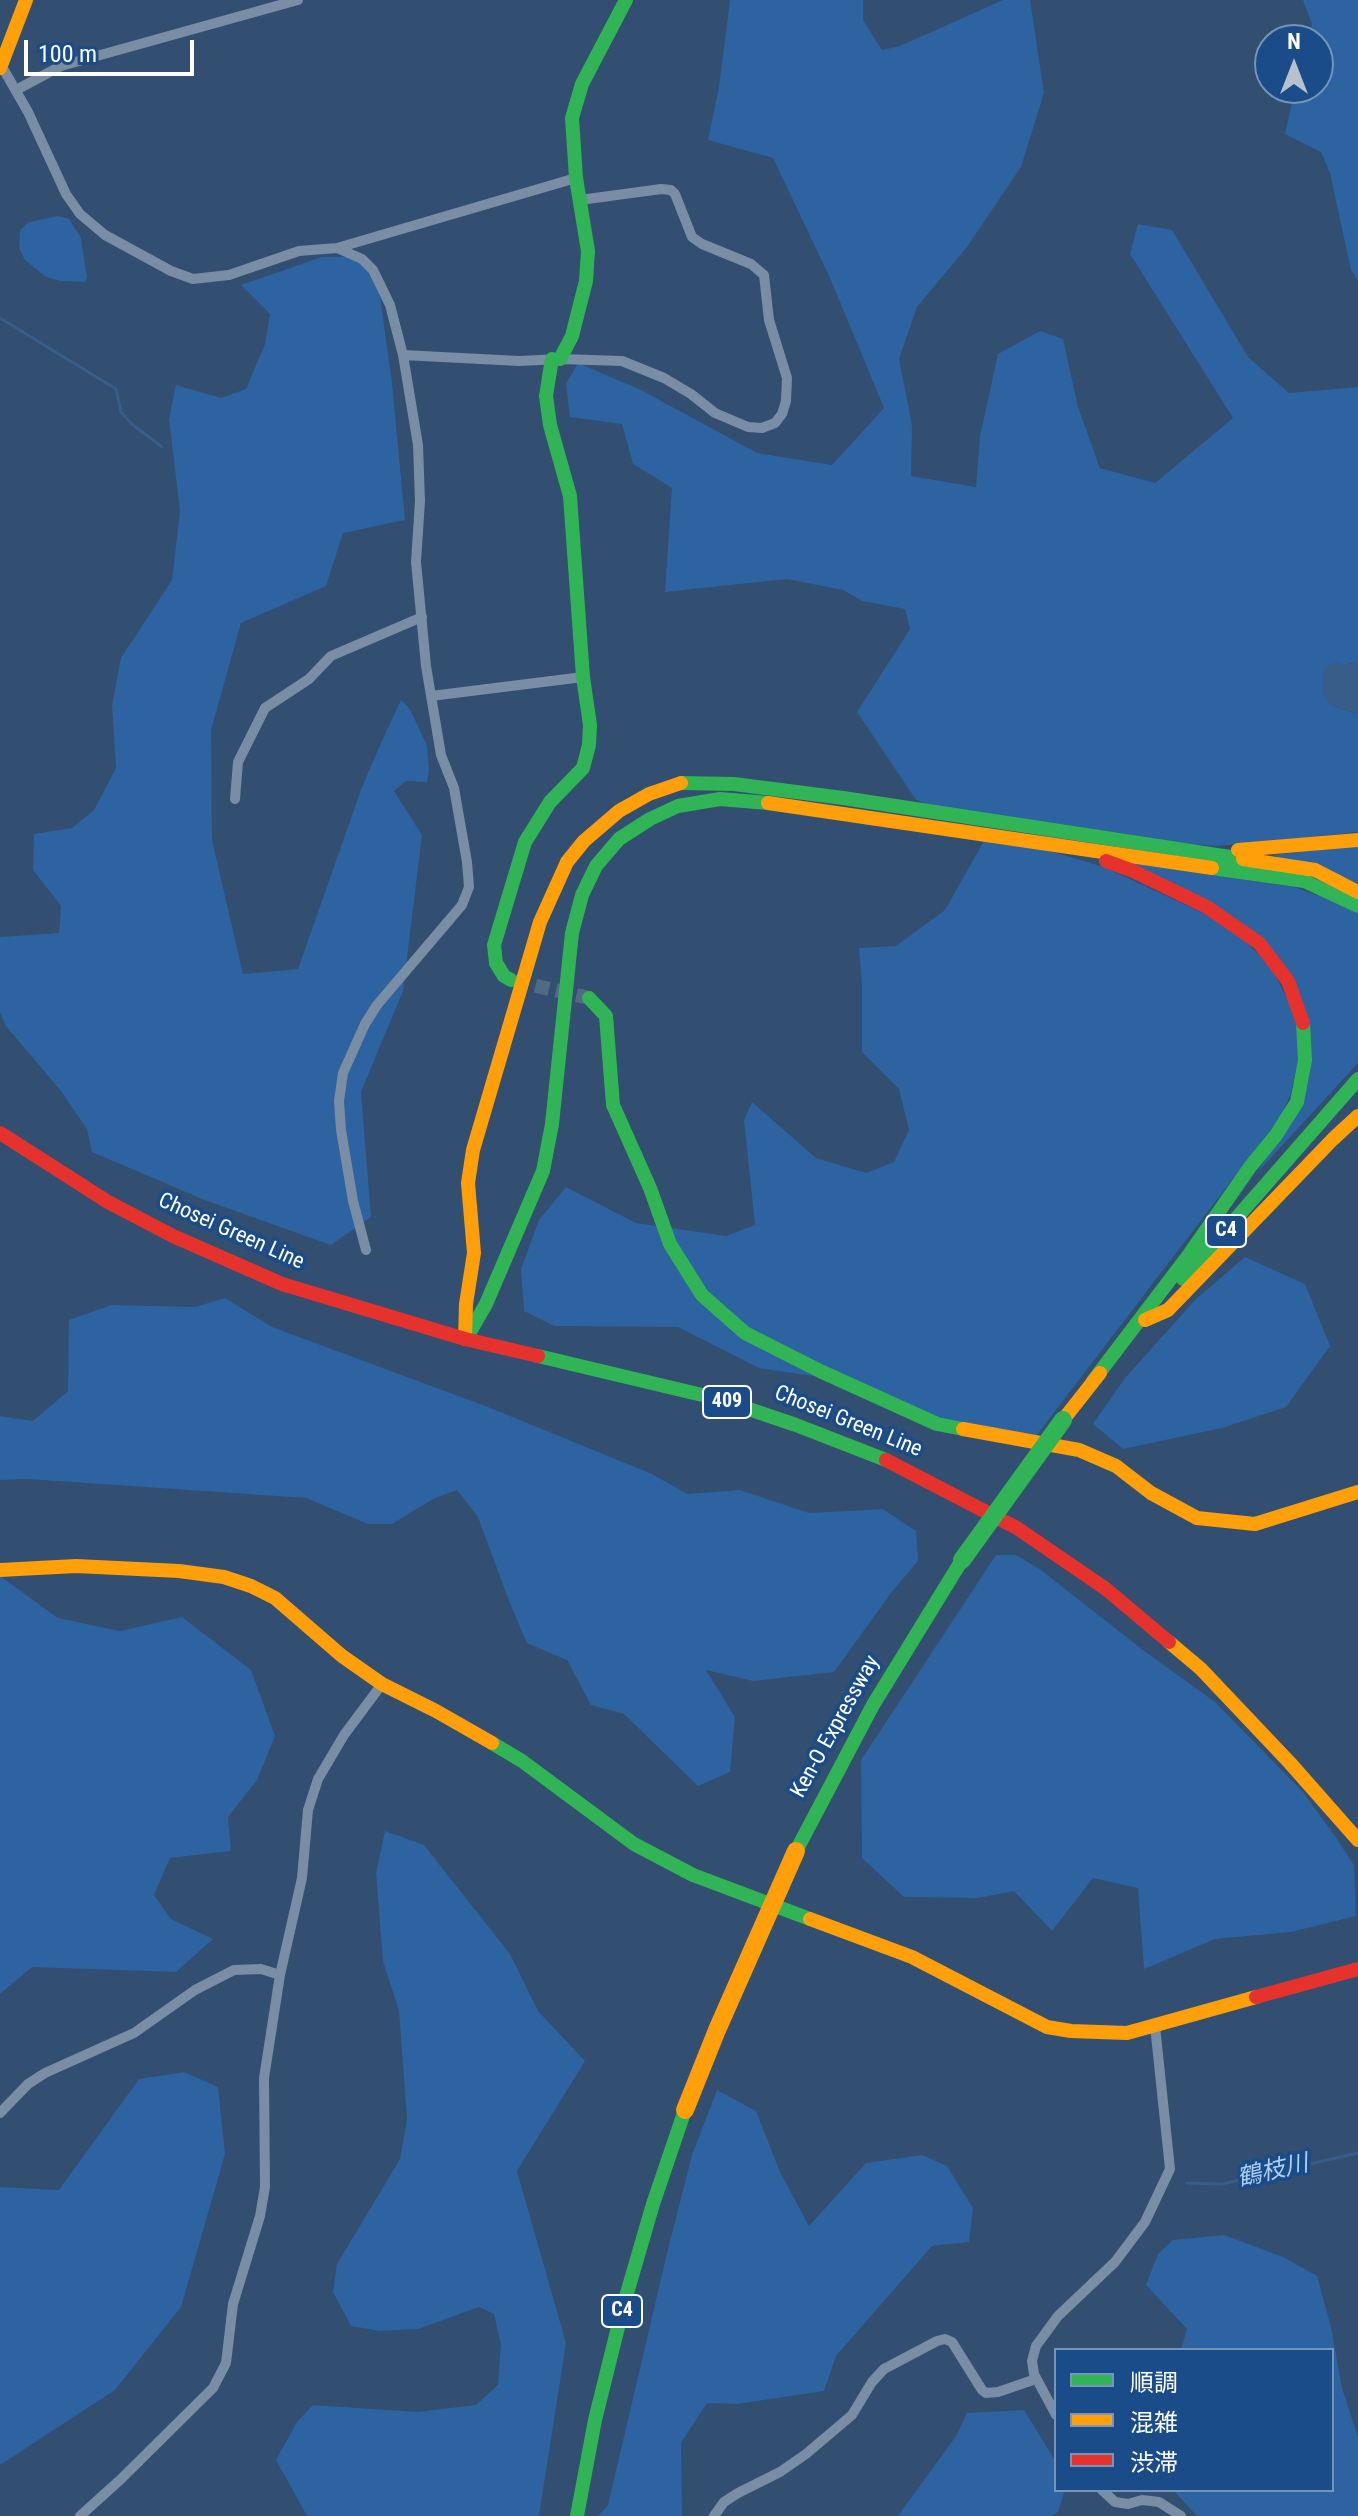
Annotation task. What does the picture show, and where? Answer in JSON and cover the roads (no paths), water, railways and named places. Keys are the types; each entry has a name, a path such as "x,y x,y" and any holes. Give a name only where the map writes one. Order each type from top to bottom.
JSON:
{"main road":[{"path":"1,67 26,0"},
{"path":"511,980 504,976 496,963 494,945 525,842 550,802 583,768 589,745 590,725 583,677 570,496 550,425 546,396 556,359 572,336 586,281 588,251 576,178 572,118 575,103 626,0"},
{"path":"465,1339 466,1304 474,1253 468,1183 473,1150 540,922 567,862 584,841 619,811 649,794 681,783 734,784 843,798 1315,870 1358,892"},
{"path":"465,1339 486,1304 543,1171 552,1124 572,933 582,895 596,866 619,839 650,819 678,806 720,799 842,812 1304,881 1358,906"},
{"path":"1208,852 1358,840"},
{"path":"1064,846 1133,871 1207,907 1259,943 1288,981 1303,1020 1305,1060 1297,1102 1188,1256 1093,1381"},
{"path":"589,998 606,1016 613,1105 650,1188 670,1244 702,1295 745,1333 937,1424 1079,1450 1116,1466 1151,1493 1197,1518 1255,1524 1358,1492"},
{"name":"Ken-O Expressway","path":"577,2516 595,2420 623,2307 685,2110 796,1851 873,1705 962,1560 1093,1381 1358,1079"},
{"path":"1145,1320 1168,1310 1358,1116"},
{"name":"Chosei Green Line","path":"0,1133 108,1202 173,1236 282,1284 465,1339 719,1399 873,1454 943,1488 1017,1528 1106,1589 1201,1669 1358,1840"},
{"path":"0,1570 76,1566 179,1571 224,1577 251,1586 275,1598 342,1656 382,1684 522,1761 634,1844 693,1875 912,1957 1047,2027 1127,2033 1358,1969"}],"street":[{"path":"16,90 61,66 298,0"},
{"path":"1,67 16,90 66,194 80,214 105,235 171,271 193,279 229,275 299,251 337,248 576,178"},
{"path":"403,355 519,361 622,361 645,369 691,394 715,413 748,427 762,428 775,423 786,401 787,378 769,320 764,275 751,264 692,237 671,190 580,200"},
{"path":"337,248 362,259 373,270 390,305 403,355 418,445 420,501 416,562 431,696 441,755 454,788 469,887 462,905 377,1005 343,1073 339,1101 341,1130 353,1201 366,1250"},
{"path":"235,799 238,762 265,708 309,679 331,656 422,617"},
{"path":"431,696 583,677"},
{"path":"80,2516 213,2388 226,2363 233,2304 260,2216 265,2187 264,2078 280,1975 302,1878 308,1810 318,1779 344,1735 382,1684"},
{"path":"0,2113 28,2084 45,2073 134,2033 195,1990 234,1970 261,1969 280,1975"},
{"path":"1054,2411 1036,2379 1032,2361 1041,2337 1058,2316 1115,2262 1145,2222 1170,2169 1155,2026"},
{"path":"714,2516 724,2502 780,2472 852,2415 872,2382 884,2369 937,2341 945,2339 952,2342 986,2393 1036,2379"},
{"path":"1104,2492 1115,2502 1159,2502 1181,2516"}],"waterway":[{"path":"0,318 116,389 121,412 162,447"},
{"name":"鶴枝川","path":"1187,2183 1222,2184 1358,2153"}],"tunnel":[{"path":"515,981 589,998"}]}
